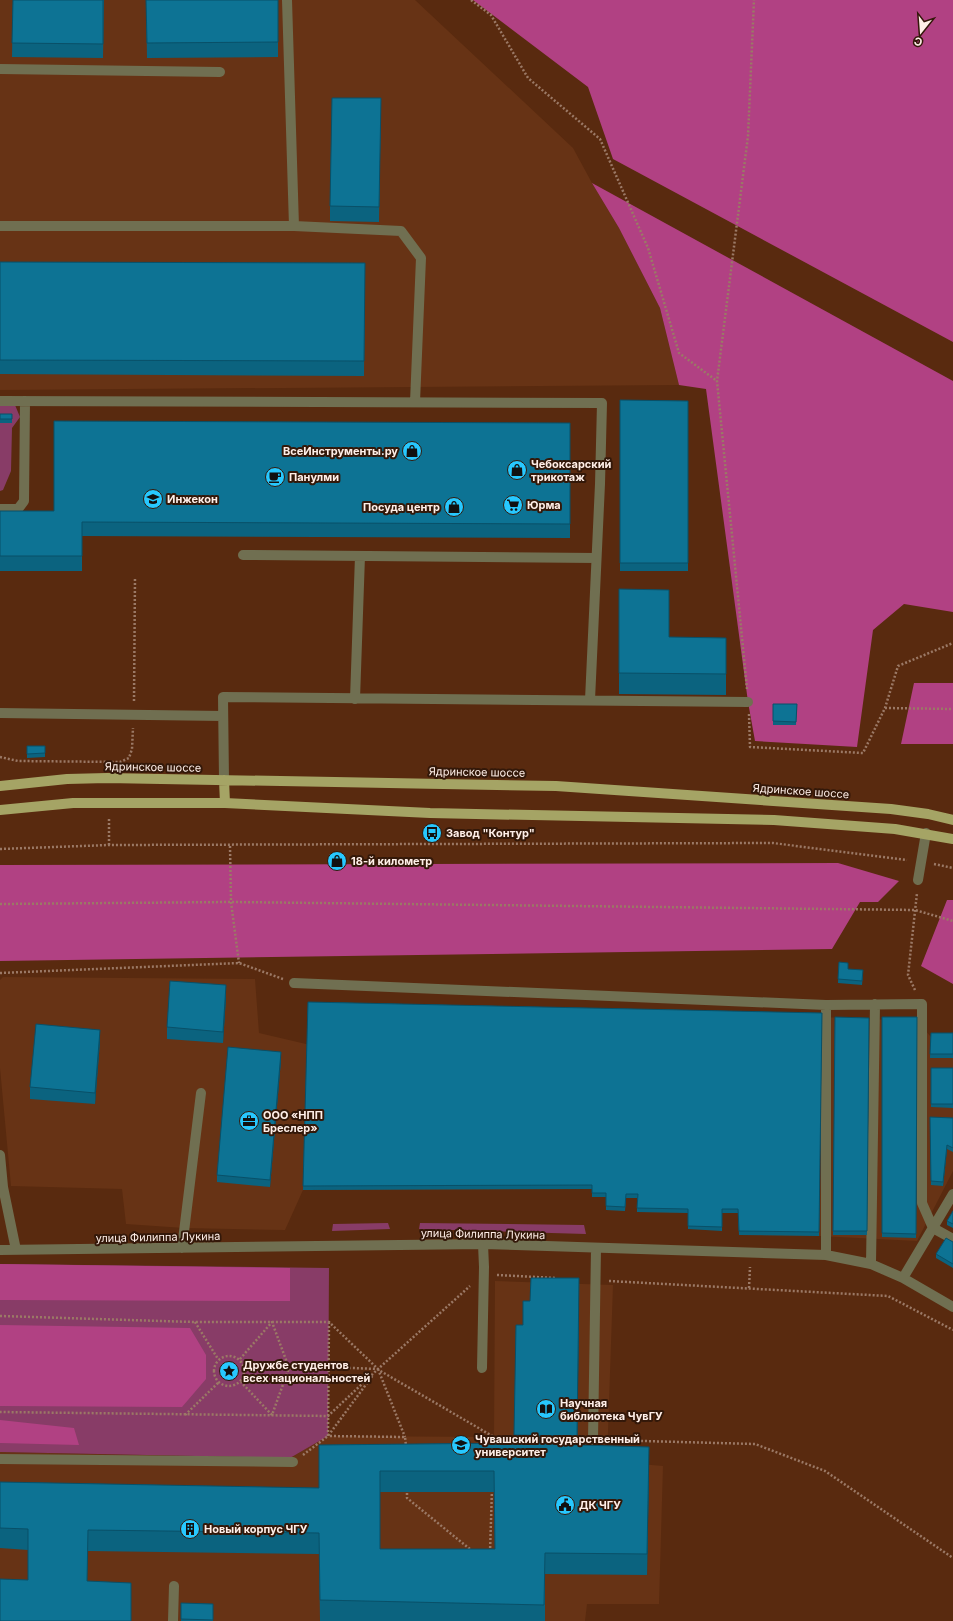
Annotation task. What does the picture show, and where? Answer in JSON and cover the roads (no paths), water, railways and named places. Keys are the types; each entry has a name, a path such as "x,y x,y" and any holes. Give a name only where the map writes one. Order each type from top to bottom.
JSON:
{"main road":[{"name":"Ядринское шоссе","path":"0,786 67,778 556,786 891,809 928,814 953,820"},
{"path":"224,780 225,803"},
{"path":"0,810 80,802 225,803 430,813 774,820 867,826 926,833 953,839"}],"street":[{"path":"287,0 294,226"},
{"path":"0,69 220,72"},
{"path":"0,226 294,226 401,231 421,258 415,402"},
{"path":"0,401 602,403 600,484 590,700"},
{"path":"0,510 18,509 24,501 25,401"},
{"path":"244,554 596,558"},
{"path":"355,699 360,556"},
{"path":"224,780 223,697 748,702"},
{"path":"0,714 223,716"},
{"path":"918,880 926,833"},
{"path":"294,983 826,1005 922,1004 922,1203 933,1228 953,1239"},
{"path":"871,1264 875,1004"},
{"path":"826,1005 826,1255"},
{"path":"182,1248 201,1093"},
{"path":"0,1155 3,1187 16,1250"},
{"path":"903,1278 953,1194"},
{"path":"482,1368 483,1244"},
{"name":"улица Филиппа Лукина","path":"0,1250 483,1244 826,1255 871,1264 903,1278 953,1307"},
{"path":"593,1440 596,1248"},
{"path":"0,1459 293,1462"},
{"path":"174,1586 174,1621"}],"place":[{"name":"ВсеИнструменты.ру","path":"412,451"},
{"name":"Чебоксарский трикотаж","path":"517,470"},
{"name":"Панулми","path":"275,477"},
{"name":"Инжекон","path":"153,499"},
{"name":"Юрма","path":"513,505"},
{"name":"Посуда центр","path":"454,507"},
{"name":"Завод \"Контур\"","path":"432,833"},
{"name":"18-й километр","path":"337,861"},
{"name":"ООО «НПП Бреслер»","path":"249,1121"},
{"name":"Дружбе студентов всех национальностей","path":"229,1371"},
{"name":"Научная библиотека ЧувГУ","path":"546,1409"},
{"name":"Чувашский государственный университет","path":"461,1445"},
{"name":"ДК ЧГУ","path":"565,1505"},
{"name":"Новый корпус ЧГУ","path":"190,1529"}]}
